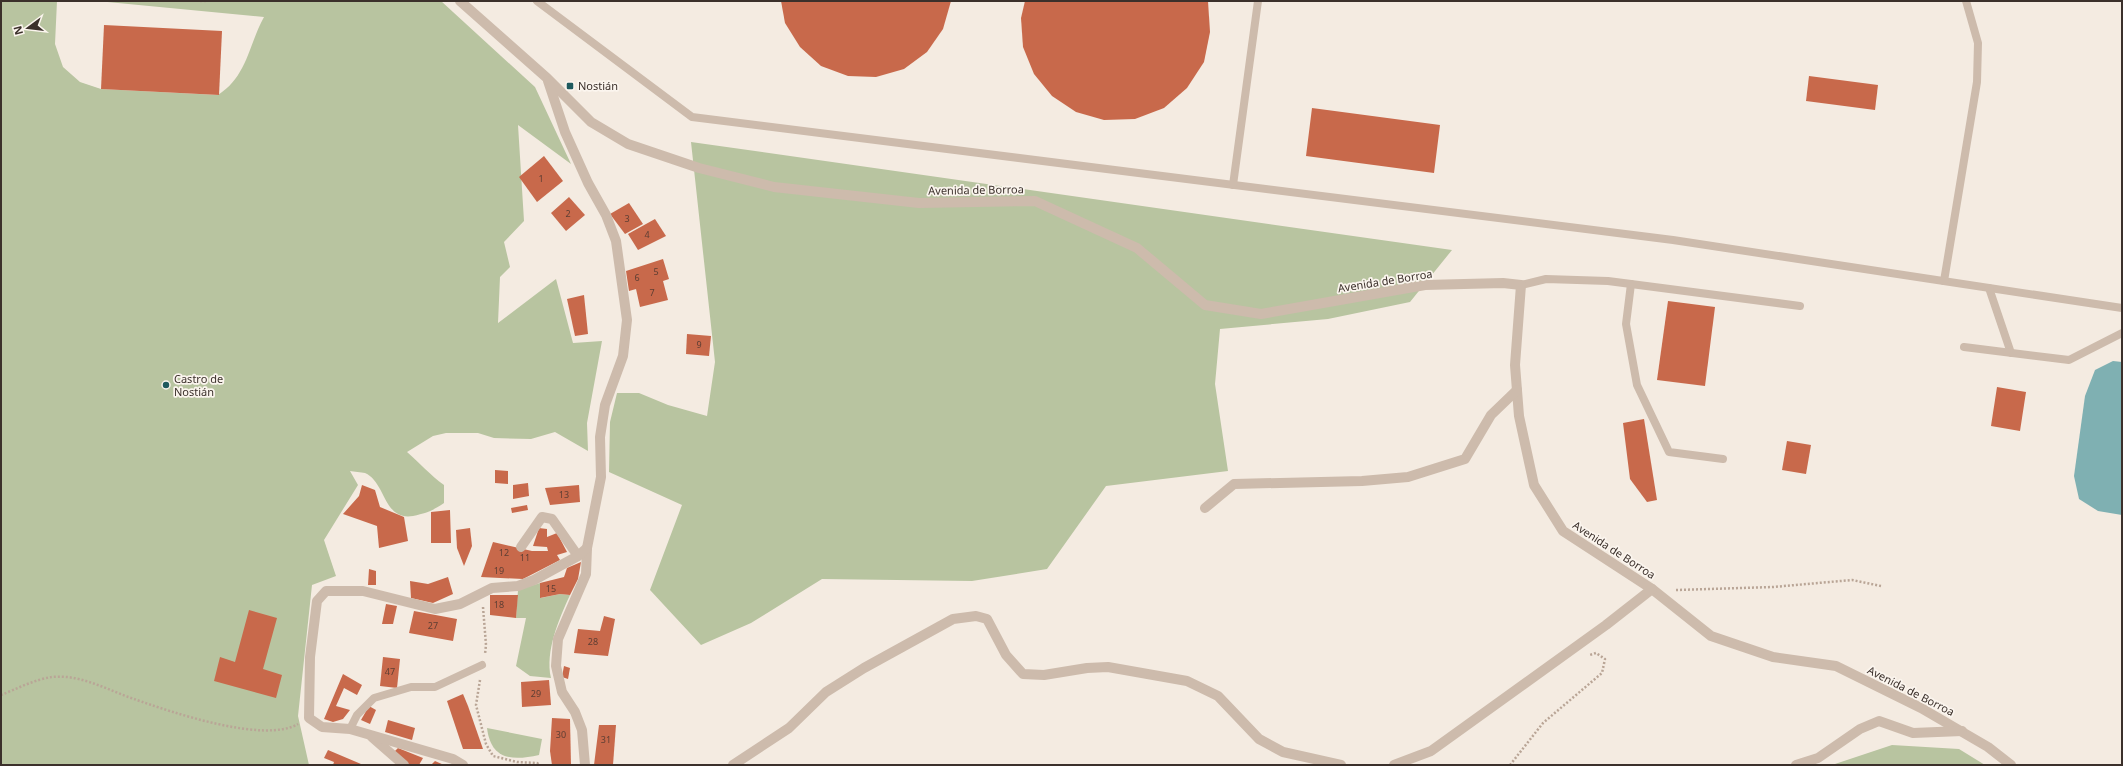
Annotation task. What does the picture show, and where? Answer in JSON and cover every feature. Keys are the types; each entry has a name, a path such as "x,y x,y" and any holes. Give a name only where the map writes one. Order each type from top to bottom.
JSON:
{"street":[{"name":"Avenida de Borroa","path":"460,1 547,78 591,122 628,144 699,168 774,187 920,203 1035,201 1137,248 1206,305 1261,314 1424,285 1521,285 1515,365 1519,416 1534,485 1563,531 1652,589 1711,636 1773,657 1836,666 1921,708 1962,731 1988,747 2012,765"},
{"path":"547,78 564,132 606,215 616,240 627,320 623,356 605,405 600,437 601,477 587,548 586,574 558,639 556,666 562,692 575,712 582,730 585,765"},
{"path":"1205,508 1234,484 1362,481 1408,477 1465,459 1491,415 1517,390"},
{"path":"521,547 542,518 547,518 552,519 578,556"},
{"path":"463,765 453,759 369,734 350,729 322,727 309,718 310,658 317,601 326,591 363,591 435,609 460,604 492,588 518,586 534,580 578,556 587,548"},
{"path":"1394,765 1431,751 1606,625 1652,589"},
{"path":"733,765 789,728 826,692 864,668 953,619 976,616 987,619 1006,655 1023,674 1044,676 1087,668 1108,667 1187,681 1218,696 1259,739 1283,752 1341,765"},
{"path":"1796,765 1818,758 1860,730 1879,721 1913,734 1962,731"},
{"path":"369,734 404,765"}],"lane":[{"path":"537,1 692,117 1673,240 2122,308"},
{"path":"1233,185 1258,1"},
{"path":"1944,281 1977,82 1978,43 1966,1"},
{"path":"1521,285 1546,278 1630,284 1800,306"},
{"path":"1630,284 1626,324 1637,385 1669,452 1723,459"},
{"path":"1989,288 2011,353"},
{"path":"1964,347 2069,360 2122,333"},
{"path":"350,729 356,715 374,698 411,687 435,687 482,665"}],"path":[{"path":"200,1 208,1"},
{"path":"1652,589 1751,588 1852,580 1881,586"},
{"path":"482,594 486,645 476,704 486,744 493,756 517,762 537,763 540,765"},
{"path":"1510,765 1543,723 1602,674 1605,660 1596,653 1583,656"},
{"path":"1,695 52,677 82,679 133,699 187,716 247,730 290,729 309,718"}],"green space":[{"path":"1,1 57,1 55,44 63,67 80,82 101,89 218,95 228,88 241,70 264,17 97,1 441,1 535,87 571,164 518,125 524,221 504,242 510,267 500,277 498,323 556,279 573,343 602,341 587,423 588,451 555,432 531,439 494,438 478,433 446,433 433,436 407,452 444,485 444,503 422,514 413,516 403,516 396,513 390,507 372,478 365,473 350,471 358,485 324,540 336,576 312,585 298,716 309,765 1,765"},
{"path":"691,142 1452,250 1410,302 1328,319 1220,329 1215,384 1228,471 1106,486 1047,569 972,581 822,579 751,623 701,645 650,590 682,505 609,472 610,422 617,393 639,393 668,405 707,416 715,362"},
{"path":"540,583 541,598 560,594 570,595 551,646 551,678 530,676 516,666 526,618 516,618 518,590"},
{"path":"487,728 542,739 539,755 520,758 504,756 493,747 489,739"},
{"path":"1892,745 1959,749 1985,765 1832,765"}],"water":[{"path":"2113,361 2122,362 2122,515 2098,511 2079,499 2074,476 2085,396 2095,370"}],"building":[{"path":"781,1 951,1 943,29 927,52 904,69 876,77 848,76 821,66 800,47 785,23"},
{"path":"1025,1 1208,1 1210,32 1204,62 1187,88 1164,108 1135,119 1104,120 1076,112 1052,96 1034,74 1023,47 1021,18"},
{"path":"104,25 222,31 219,95 101,89"},
{"path":"1809,76 1878,85 1875,110 1806,101"},
{"path":"1312,108 1440,125 1434,173 1306,156"},
{"path":"544,156 563,181 537,202 519,177"},
{"path":"569,197 585,215 566,231 551,213"},
{"path":"629,203 643,224 625,234 610,214"},
{"path":"655,219 666,236 638,250 628,234"},
{"path":"663,259 669,279 663,281 668,300 640,307 636,289 629,291 626,271"},
{"path":"584,295 588,334 575,336 567,299"},
{"path":"1668,301 1715,307 1705,386 1657,380"},
{"path":"687,334 711,336 709,356 686,354"},
{"path":"1997,387 2026,392 2020,431 1991,426"},
{"path":"1644,419 1657,500 1647,502 1630,479 1623,423"},
{"path":"1787,441 1811,445 1806,474 1782,470"},
{"path":"495,470 508,471 508,484 495,483"},
{"path":"528,483 529,496 513,499 513,485"},
{"path":"362,485 375,490 380,507 404,517 408,541 379,548 377,526 343,514 359,496"},
{"path":"579,485 580,502 550,505 545,488"},
{"path":"527,505 528,510 512,513 511,508"},
{"path":"450,510 451,543 431,543 431,512"},
{"path":"470,528 472,546 464,566 457,548 456,530"},
{"path":"539,528 547,529 547,537 557,533 567,552 557,555 560,560 523,579 481,577 493,542 532,551 548,551 547,547 533,546"},
{"path":"581,562 578,579 570,595 560,594 540,598 540,583 564,577 567,568"},
{"path":"369,569 376,571 376,585 368,585"},
{"path":"448,577 453,594 433,603 411,598 410,581 428,584"},
{"path":"490,595 518,595 516,618 490,615"},
{"path":"386,604 397,606 393,624 382,624"},
{"path":"249,610 277,618 263,669 282,675 276,698 214,681 220,657 235,662"},
{"path":"414,611 457,619 453,641 409,633"},
{"path":"604,616 615,619 608,656 574,653 578,629 600,631"},
{"path":"383,657 400,659 397,688 380,686"},
{"path":"564,666 570,668 568,679 562,677"},
{"path":"343,674 362,685 357,695 344,688 336,706 350,710 343,719 333,722 324,719"},
{"path":"549,680 551,705 522,707 521,682"},
{"path":"463,694 483,749 463,749 447,701"},
{"path":"369,706 376,710 370,724 361,720"},
{"path":"552,718 570,719 571,765 552,765 550,751"},
{"path":"388,720 415,728 412,740 385,732"},
{"path":"599,725 616,725 613,765 594,765"},
{"path":"398,748 423,758 419,765 409,765 394,752"},
{"path":"328,750 361,765 333,765 334,762 324,758"},
{"path":"435,761 444,765 431,765"}],"place":[{"name":"Nostián","path":"570,86"},
{"name":"Castro de Nostián","path":"166,385"}]}
